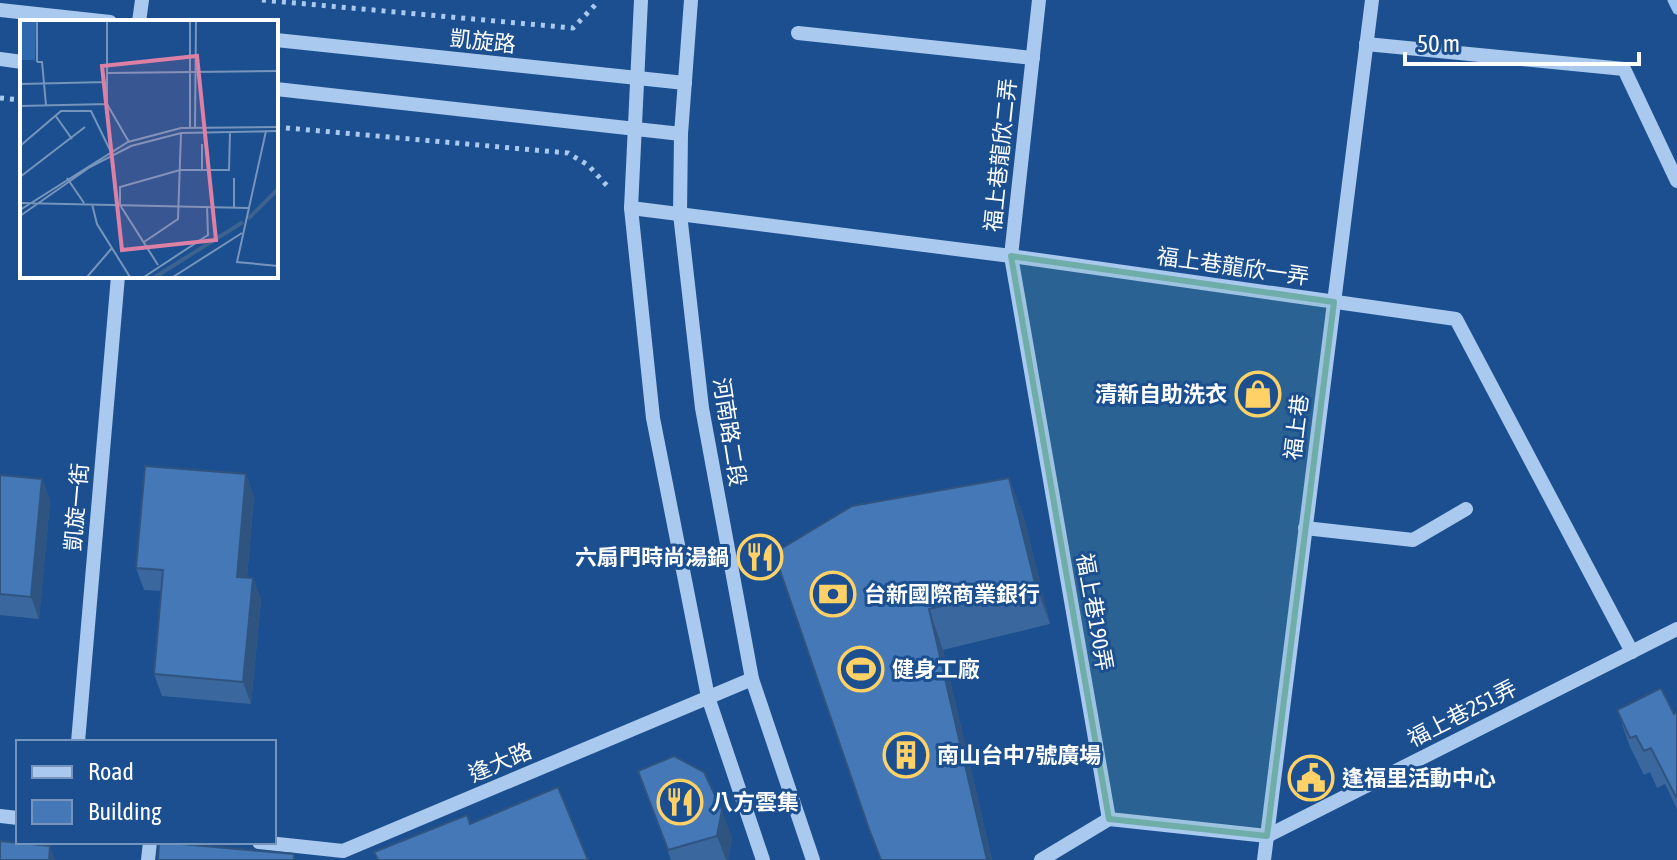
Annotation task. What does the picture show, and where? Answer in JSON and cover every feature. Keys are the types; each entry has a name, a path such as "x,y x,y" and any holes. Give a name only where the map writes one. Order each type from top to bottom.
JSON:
{"street":[{"path":"139,20 142,0"},
{"path":"641,0 631,208 653,418 708,697 763,860"},
{"name":"河南路二段","path":"691,0 681,134 680,214 702,408 752,679 813,860"},
{"name":"福上巷龍欣二弄","path":"1011,256 1039,0"},
{"name":"福上巷","path":"1264,860 1372,0"},
{"path":"0,10 92,20"},
{"path":"798,33 1033,58"},
{"name":"凱旋路","path":"278,40 685,83"},
{"path":"1366,44 1624,69 1677,181"},
{"path":"0,59 20,62"},
{"path":"278,89 681,134"},
{"name":"福上巷龍欣一弄","path":"631,208 1011,256 1456,319 1632,652"},
{"name":"福上巷190弄","path":"1011,256 1109,819"},
{"name":"凱旋一街","path":"78,740 118,278"},
{"path":"1305,528 1413,540 1466,509"},
{"name":"福上巷251弄","path":"1267,836 1677,629"},
{"name":"逢大路","path":"271,844 343,856 752,679"},
{"path":"1041,860 1109,819 1267,836"}],"path":[{"path":"262,0 573,28 598,2"},
{"path":"0,98 20,100"},
{"path":"278,127 568,153 588,165 613,192"}],"highlighted area":[{"path":"1011,256 1334,302 1267,836 1109,819"}],"building":[{"path":"145,466 246,474 237,577 253,578 243,682 154,674 163,570 136,568"},
{"path":"0,475 42,479 31,597 0,594"},
{"name":"南山台中7號廣場","path":"1009,478 1035,583 929,609 987,860 881,860 774,553 852,506"},
{"path":"1661,688 1674,714 1677,712 1677,799 1651,748 1644,751 1636,736 1630,738 1617,710"},
{"path":"674,756 704,772 722,810 717,836 668,850 638,771"},
{"path":"558,787 588,860 378,860 374,852 467,815 470,824"},
{"path":"0,841 50,846 49,860 0,860"},
{"path":"159,844 294,854 294,860 158,860"}],"waterway":[{"path":"1672,0 1677,10"}],"place":[{"name":"清新自助洗衣","path":"1258,394"},
{"name":"六扇門時尚湯鍋","path":"760,557"},
{"name":"台新國際商業銀行","path":"833,594"},
{"name":"健身工廠","path":"861,669"},
{"name":"南山台中7號廣場","path":"906,755"},
{"name":"逢福里活動中心","path":"1311,778"},
{"name":"八方雲集","path":"680,802"}]}
